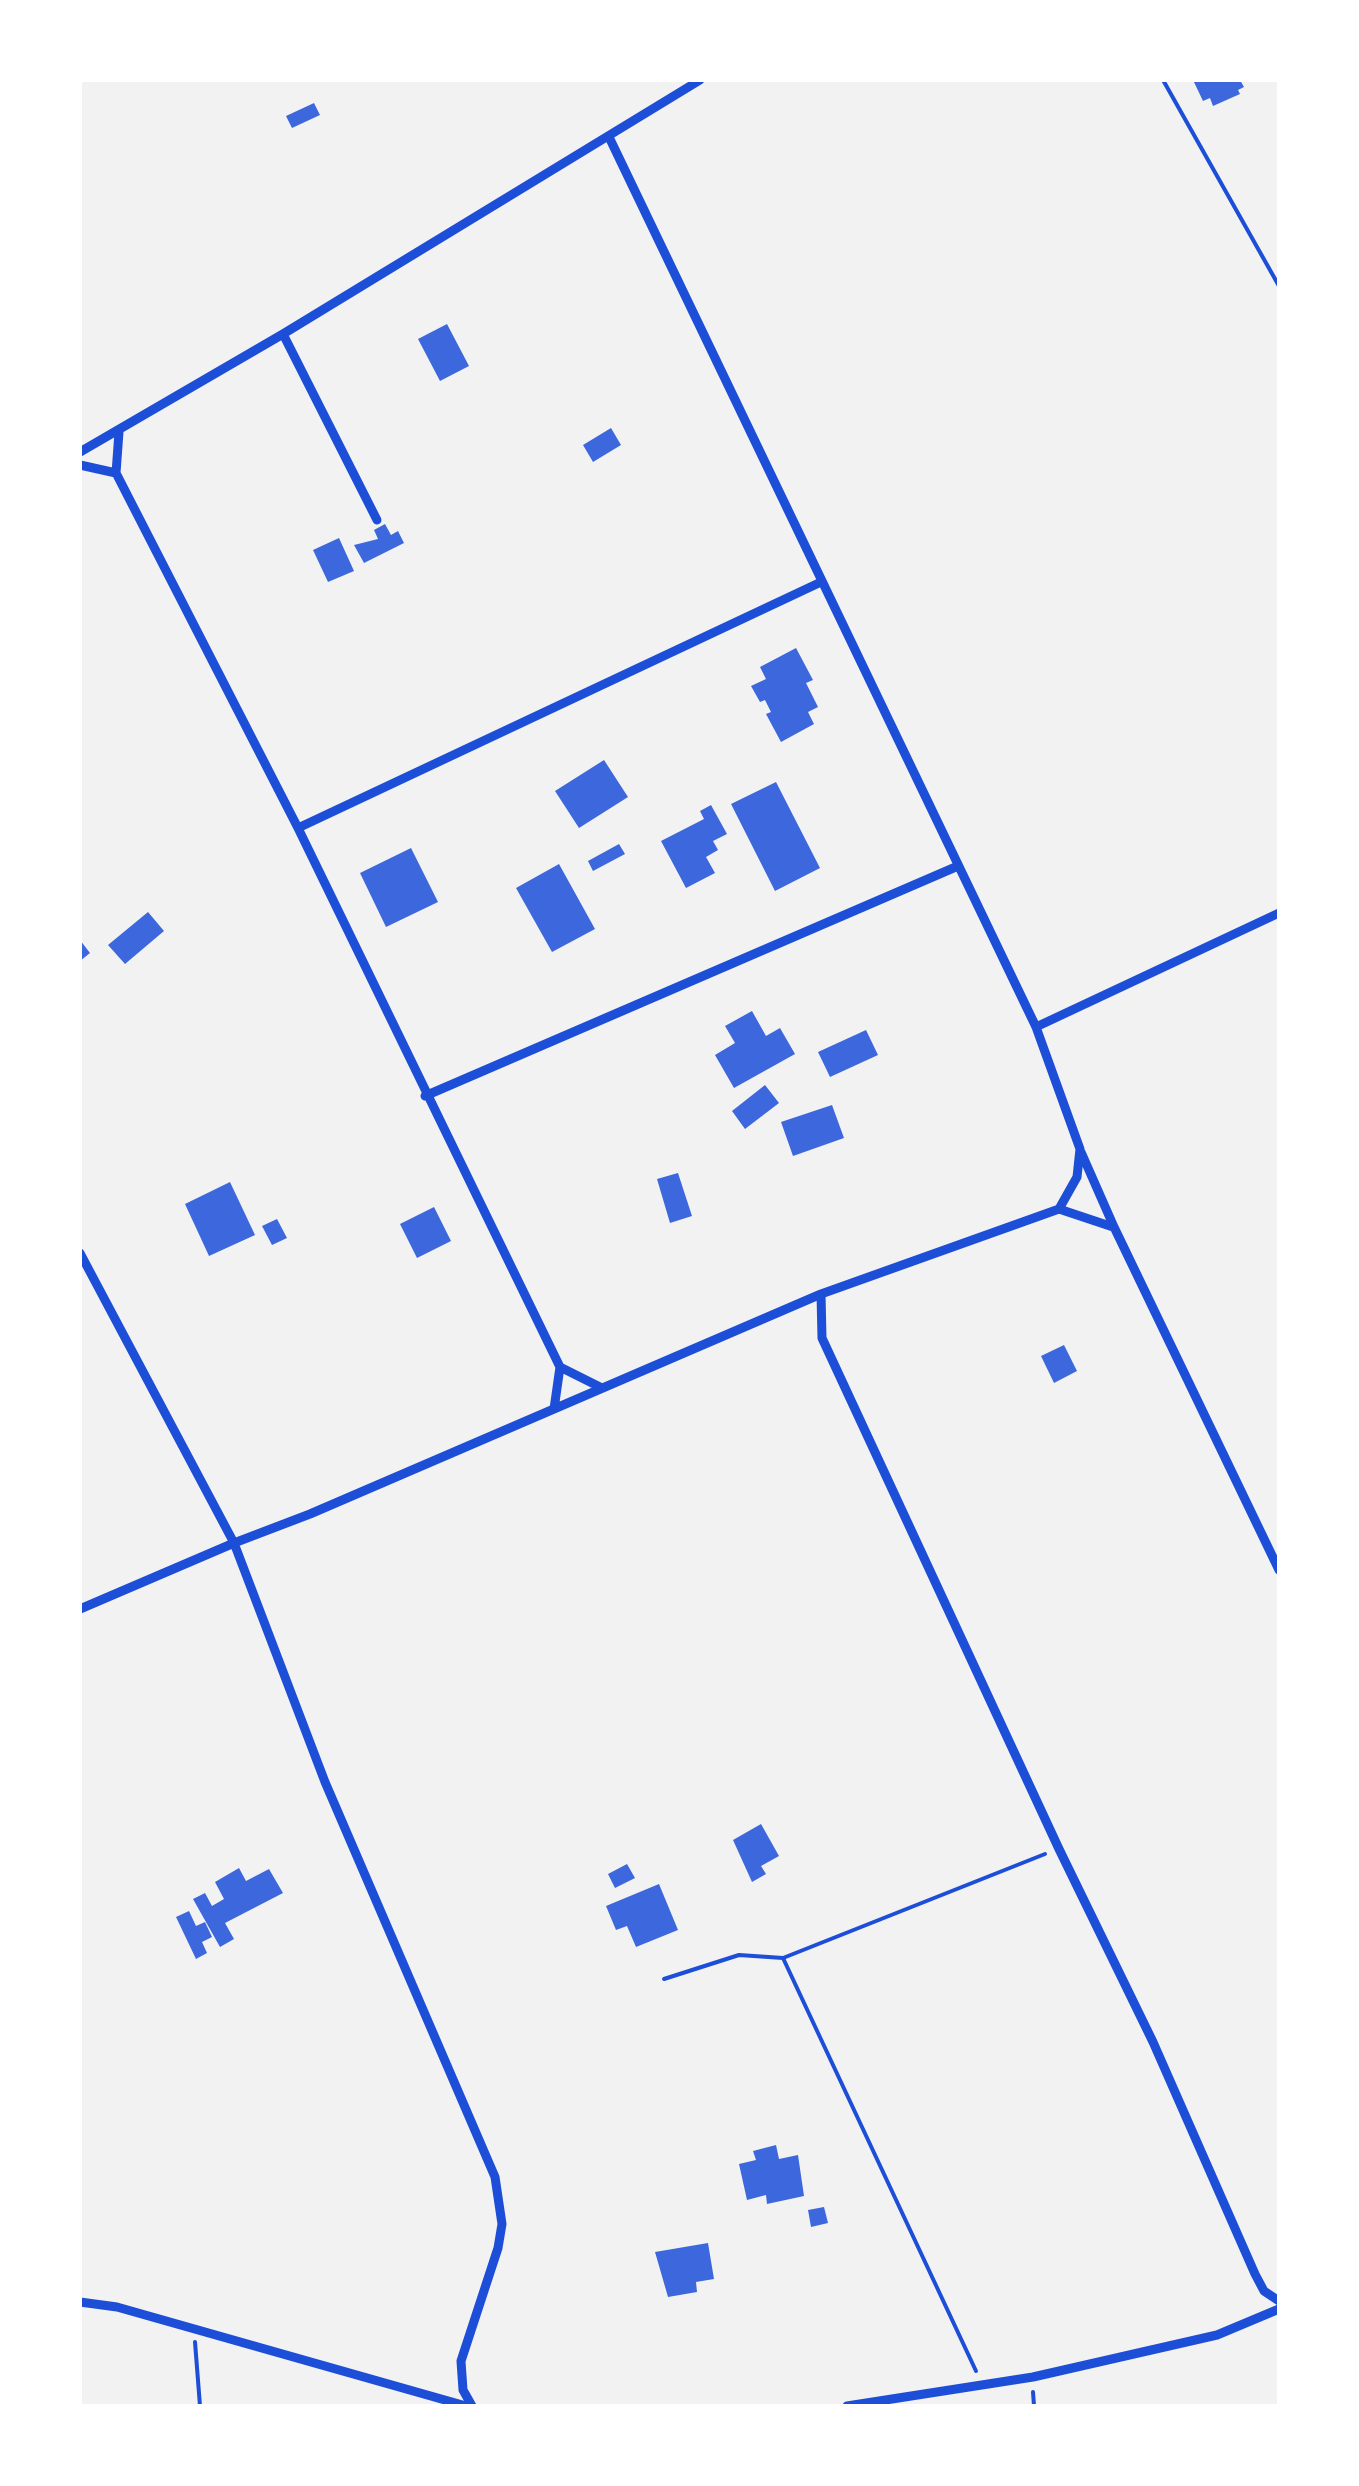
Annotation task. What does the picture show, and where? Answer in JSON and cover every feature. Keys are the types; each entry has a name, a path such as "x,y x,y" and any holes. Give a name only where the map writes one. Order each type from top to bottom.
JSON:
{"street":[{"path":"80,452 700,80"},
{"path":"608,137 1036,1027 1080,1149 1114,1227 1279,1570"},
{"path":"282,334 377,520"},
{"path":"119,432 116,473 298,828 560,1368 554,1409"},
{"path":"80,465 116,473"},
{"path":"298,828 822,582"},
{"path":"425,1096 958,866"},
{"path":"1036,1027 1279,913"},
{"path":"1059,1208 1076,1177 1080,1149"},
{"path":"80,1610 821,1294 1059,1208 1114,1227"},
{"path":"80,1253 234,1542 325,1782 496,2177 502,2224 498,2248 462,2362 469,2406"},
{"path":"821,1294 822,1338 1153,2042 1255,2274 1264,2290 1279,2300"},
{"path":"560,1368 603,1388"},
{"path":"80,2302 117,2306 469,2406"},
{"path":"847,2406 1033,2377 1217,2336 1279,2309"}],"path":[{"path":"1164,80 1279,286"},
{"path":"664,1978 739,1954 782,1958 1059,1848"},
{"path":"782,1958 983,2384"},
{"path":"193,2327 200,2406"}],"building":[{"path":"1193,80 1240,80 1244,87 1238,90 1240,94 1213,106 1210,98 1203,101"},
{"path":"314,103 320,115 292,128 286,116"},
{"path":"447,324 469,366 440,381 418,339"},
{"path":"611,428 621,445 593,462 583,445"},
{"path":"385,524 391,535 398,531 404,543 364,563 354,545 378,539 374,530"},
{"path":"339,538 354,571 328,582 313,550"},
{"path":"796,648 813,680 806,683 818,707 808,712 814,724 781,742 766,714 771,712 765,700 760,702 751,686 766,679 760,667"},
{"path":"604,760 628,797 579,828 555,791"},
{"path":"776,782 820,868 775,891 731,804"},
{"path":"711,805 727,834 713,841 718,850 706,857 715,873 686,888 661,841 704,819 700,811"},
{"path":"619,844 625,854 593,871 588,861"},
{"path":"411,848 438,902 386,927 360,873"},
{"path":"559,864 595,929 552,952 516,888"},
{"path":"148,912 164,931 125,964 108,945"},
{"path":"80,940 90,953 80,961"},
{"path":"752,1011 766,1036 780,1028 795,1054 734,1088 715,1055 735,1043 725,1026"},
{"path":"866,1030 878,1055 830,1077 818,1052"},
{"path":"765,1085 779,1103 745,1129 732,1111"},
{"path":"832,1105 844,1138 793,1156 781,1122"},
{"path":"678,1173 692,1216 670,1223 657,1179"},
{"path":"230,1182 255,1235 209,1256 185,1204"},
{"path":"434,1207 451,1241 417,1258 400,1224"},
{"path":"277,1219 287,1238 272,1245 262,1226"},
{"path":"1064,1345 1077,1371 1054,1383 1041,1356"},
{"path":"761,1824 779,1856 761,1866 766,1874 752,1882 733,1840"},
{"path":"627,1864 635,1878 615,1888 608,1874"},
{"path":"239,1868 246,1881 269,1869 283,1893 225,1923 234,1939 220,1947 193,1899 205,1893 212,1906 224,1899 215,1882"},
{"path":"659,1884 678,1930 636,1947 627,1926 616,1930 606,1906"},
{"path":"189,1911 196,1926 205,1922 212,1937 202,1942 207,1953 196,1959 176,1917"},
{"path":"776,2145 779,2159 798,2155 804,2196 767,2204 766,2195 747,2200 739,2164 756,2160 753,2151"},
{"path":"824,2207 828,2223 811,2227 808,2210"},
{"path":"708,2243 714,2279 696,2282 697,2292 668,2297 655,2252"}]}
